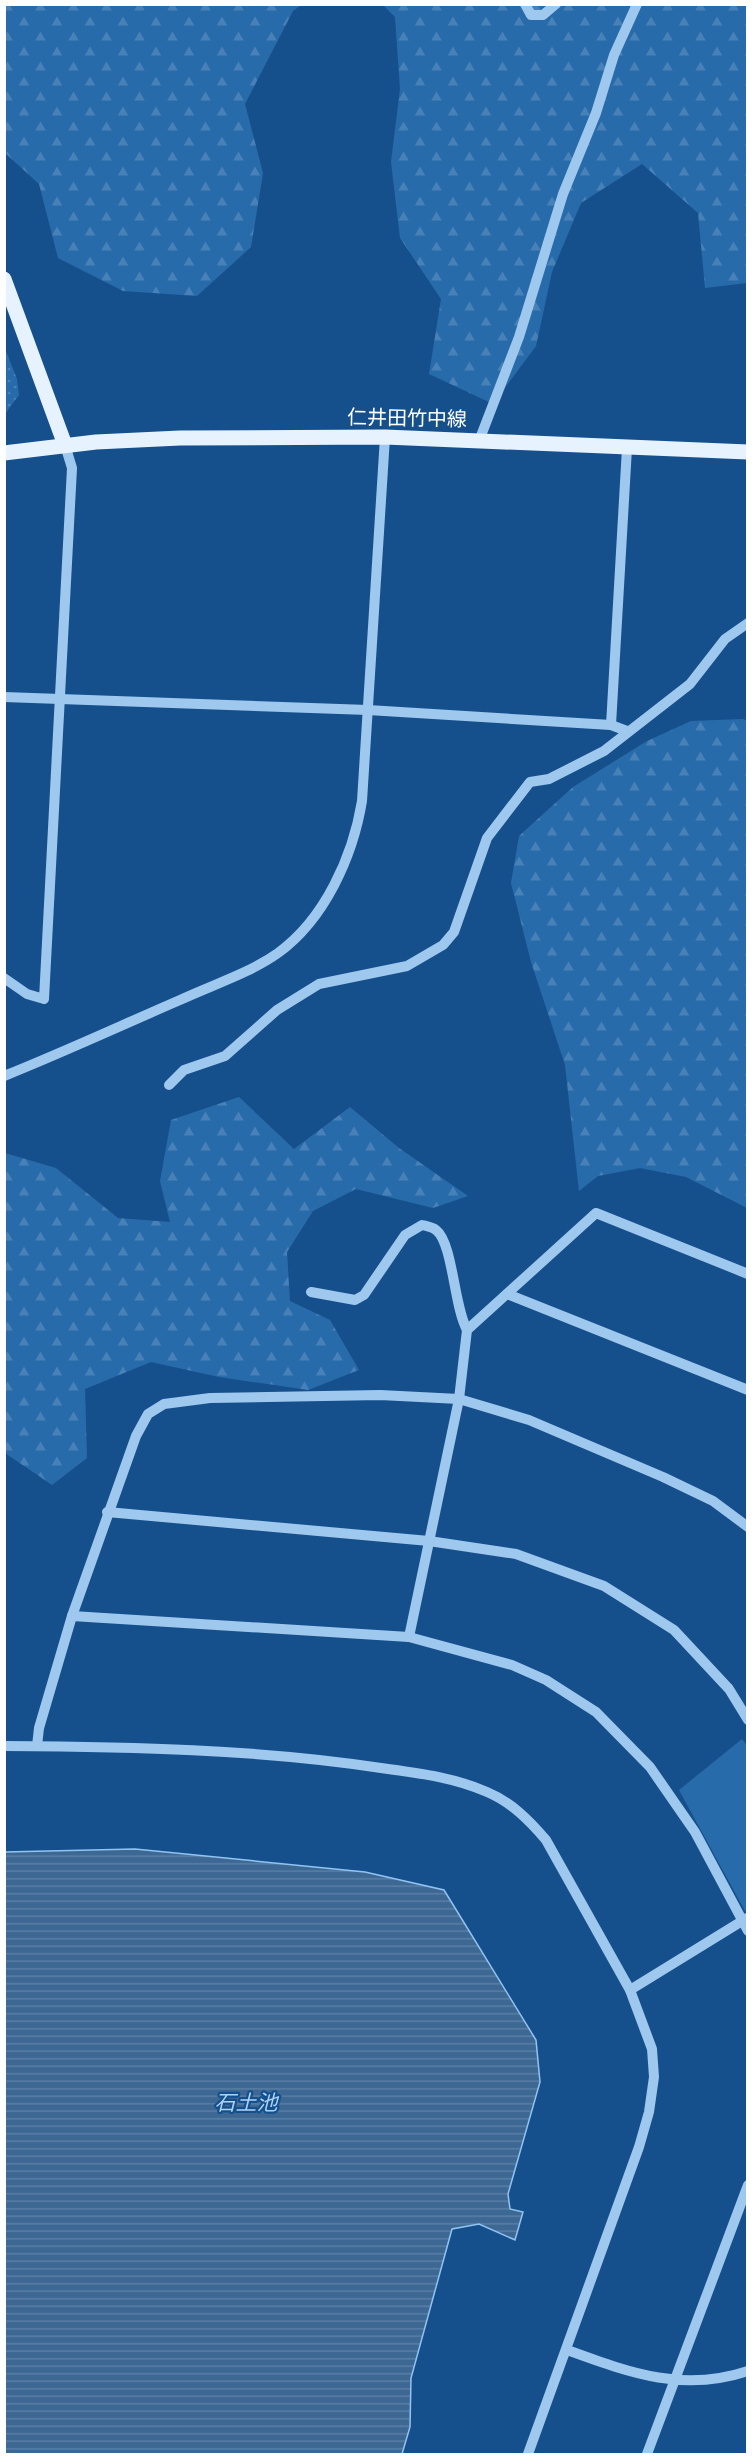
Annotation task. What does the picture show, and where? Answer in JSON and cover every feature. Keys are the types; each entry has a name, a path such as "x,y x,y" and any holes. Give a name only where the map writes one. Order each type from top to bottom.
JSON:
{"main road":[{"path":"4,279 65,445"},
{"name":"仁井田竹中線","path":"4,453 65,445 180,438 385,438 747,452"}],"street":[{"path":"525,4 531,15 543,15 556,4"},
{"path":"479,441 519,337 563,194 596,113 614,55 637,4"},
{"path":"4,1076 239,973 278,952 292,939 330,893 358,826 368,710 385,438"},
{"path":"4,978 27,994 44,999 72,468 65,445"},
{"path":"611,725 627,448"},
{"path":"169,1085 184,1070 225,1056 277,1010 319,984 407,966 443,945 454,932 487,838 530,782 549,779 604,751 690,684 725,639 747,623"},
{"path":"4,697 368,710 611,725 627,732"},
{"path":"467,1330 596,1213 747,1274"},
{"path":"311,1292 355,1300 364,1294 405,1235 422,1225 437,1230 442,1238 450,1263 460,1316 467,1330 459,1399 409,1637"},
{"path":"507,1294 747,1390"},
{"path":"37,1746 39,1728 72,1616 107,1512 136,1436 148,1414 164,1404 210,1398 380,1395 459,1399 529,1420 663,1478 713,1501 747,1527"},
{"path":"107,1512 429,1541 516,1554 604,1586 674,1630 729,1689 747,1720"},
{"path":"72,1616 409,1637 512,1665 546,1680 596,1712 650,1767 695,1832 746,1924 630,1990"},
{"path":"4,1746 234,1753 337,1761 460,1781 488,1792 528,1818 546,1840 630,1990 652,2049 654,2077 650,2112 528,2454"},
{"path":"647,2454 747,2185"},
{"path":"567,2350 630,2374 674,2380 722,2379 747,2371"}],"green space":[{"path":"4,5 301,5 293,11 245,104 263,173 251,247 197,296 123,291 58,258 39,184 5,153"},
{"path":"383,5 747,5 747,283 705,288 698,213 642,164 581,203 552,272 536,346 493,404 429,374 441,299 400,238 391,162 400,89 395,17"},
{"path":"4,346 17,379 19,395 5,414"},
{"path":"743,719 748,721 747,1208 686,1177 640,1168 598,1176 579,1191 565,1065 531,962 511,883 519,836 573,787 647,741 691,721"},
{"path":"239,1097 294,1149 350,1107 399,1148 468,1196 433,1208 356,1189 313,1211 287,1252 290,1301 330,1320 359,1370 308,1390 219,1377 151,1362 85,1389 87,1458 52,1485 5,1453 5,1153 56,1168 118,1218 170,1222 160,1181 171,1120"},
{"path":"742,1739 748,1747 748,1910 745,1911 679,1790"}],"water":[{"name":"石土池","path":"135,1849 365,1872 444,1890 536,2040 540,2082 508,2194 510,2209 523,2212 515,2240 479,2224 452,2229 411,2378 410,2427 402,2454 5,2454 5,1852"}]}
